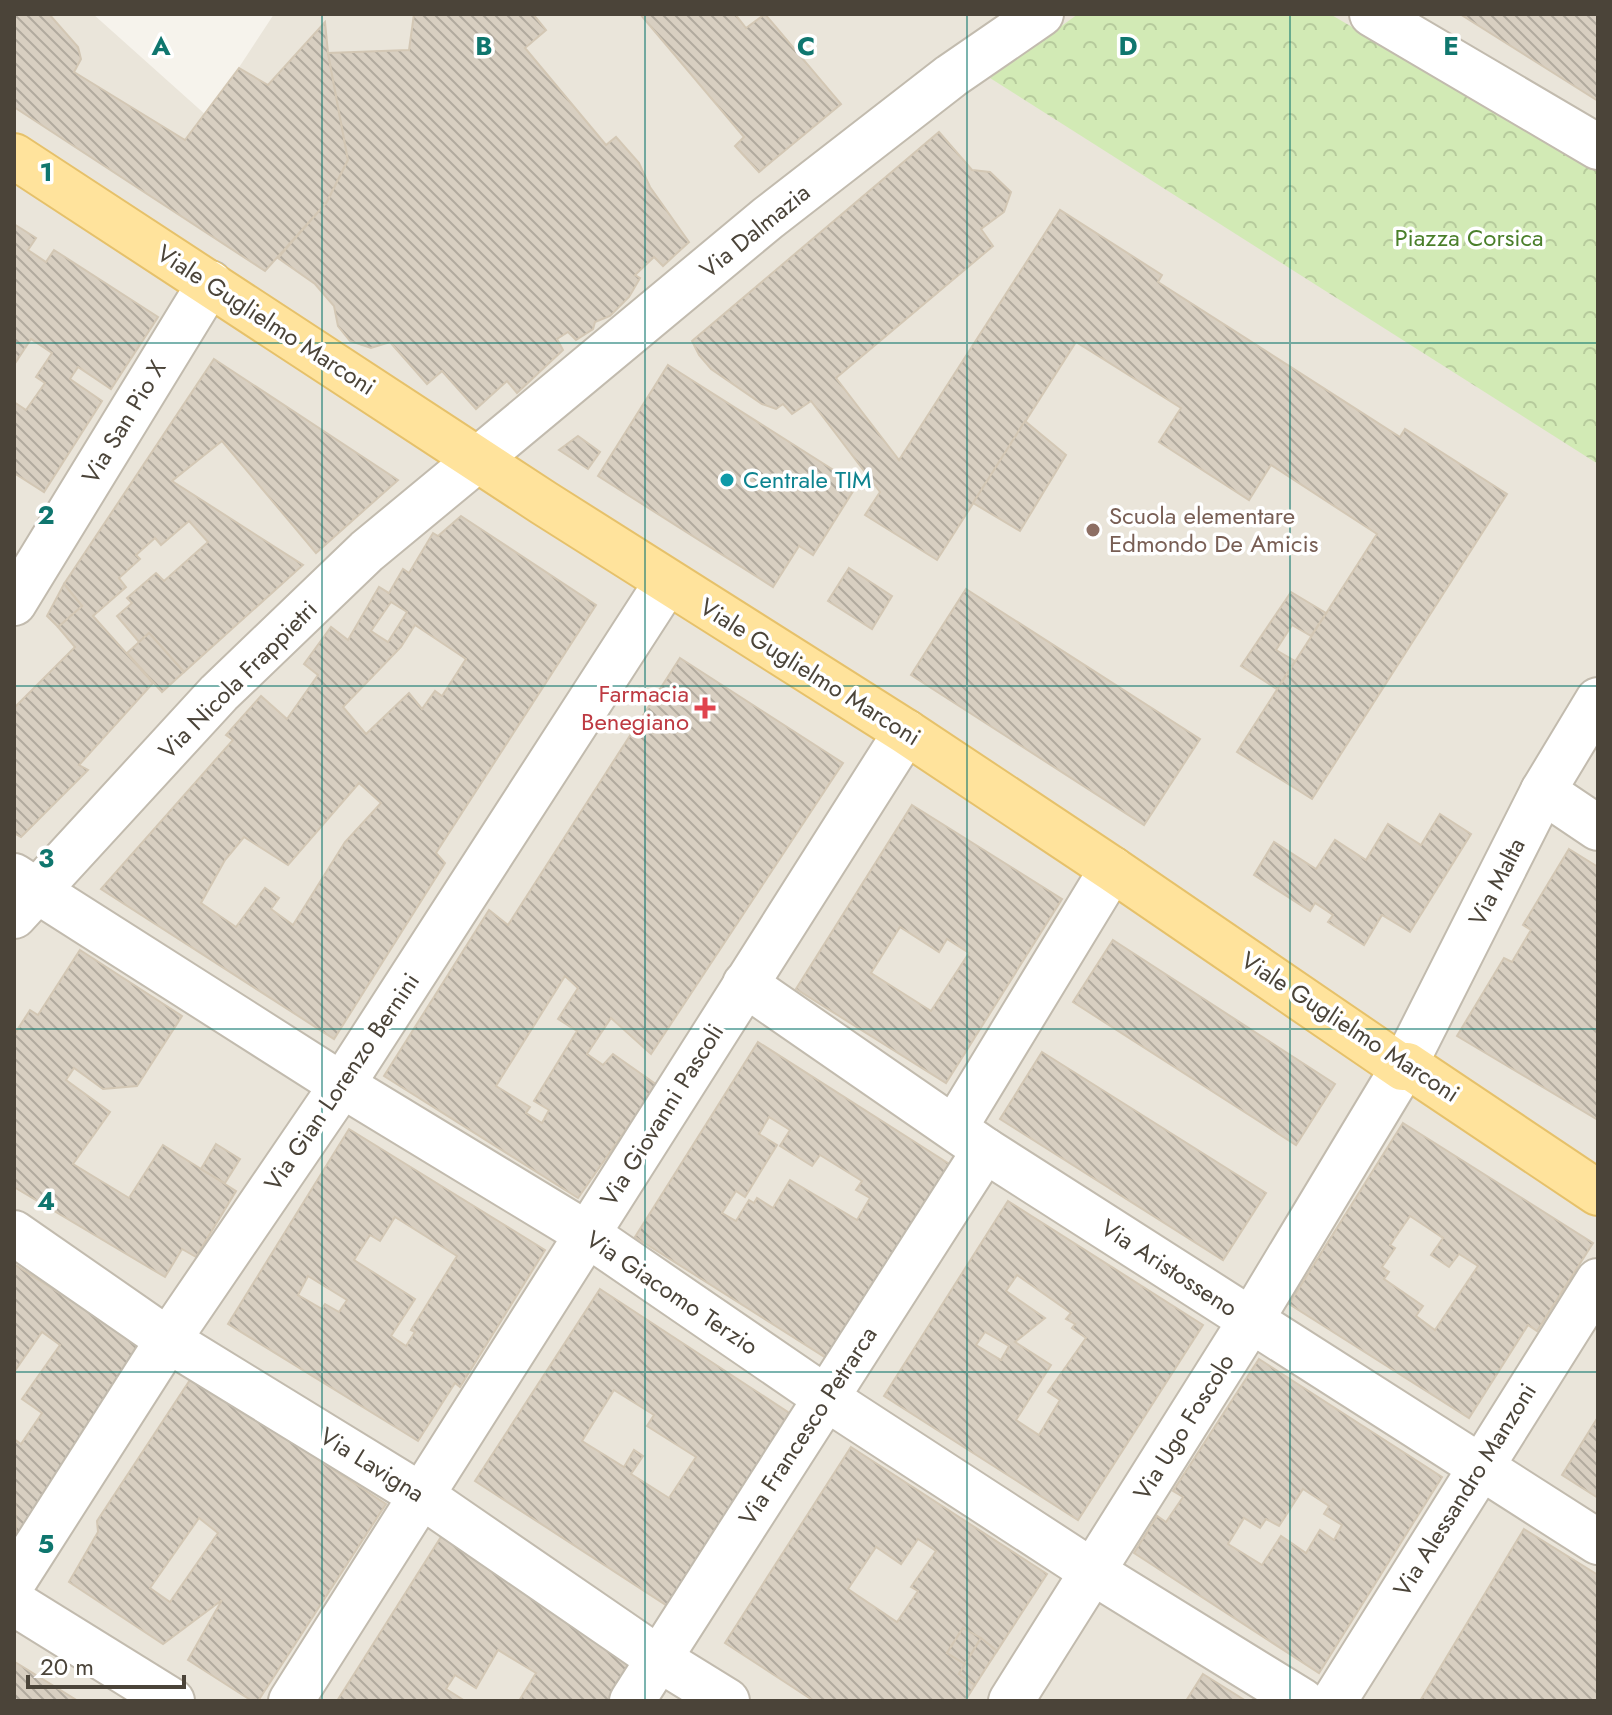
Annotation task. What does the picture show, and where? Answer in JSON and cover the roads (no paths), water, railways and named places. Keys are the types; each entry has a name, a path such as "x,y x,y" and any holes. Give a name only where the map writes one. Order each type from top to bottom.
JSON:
{"main road":[{"name":"Viale Guglielmo Marconi","path":"14,156 477,460 906,732 1403,1068 1407,1065 1598,1193"}],"street":[{"name":"Via Dalmazia","path":"477,460 768,218 951,76 1041,14"},
{"path":"1372,14 1598,147"},
{"name":"Via San Pio X","path":"14,603 28,547 210,283"},
{"name":"Via Nicola Frappietri","path":"22,895 219,693 367,551 477,460"},
{"name":"Via Gian Lorenzo Bernini","path":"14,1581 168,1340 342,1085 667,582"},
{"name":"Via Malta","path":"1403,1068 1543,791 1598,700"},
{"name":"Via Giovanni Pascoli","path":"291,1701 906,732"},
{"path":"1543,791 1598,828"},
{"name":"Via Francesco Petrarca","path":"632,1701 826,1398 970,1139 1112,869"},
{"name":"Via Giacomo Terzio","path":"22,895 587,1234 826,1398 1093,1572 1302,1701"},
{"name":"Via Aristosseno","path":"745,984 970,1139 1598,1542"},
{"name":"Via Ugo Foscolo","path":"1011,1701 1251,1320 1403,1068"},
{"name":"Via Lavigna","path":"14,1233 168,1340 422,1496 659,1659 727,1701"},
{"name":"Via Alessandro Manzoni","path":"1334,1701 1598,1281"},
{"path":"14,1603 172,1701"}],"place":[{"name":"Centrale TIM","path":"727,480"},
{"name":"Scuola elementare Edmondo De Amicis","path":"1093,530"},
{"name":"Farmacia Benegiano","path":"705,708"}],"park label":[{"name":"Piazza Corsica","path":"1469,238"}]}
